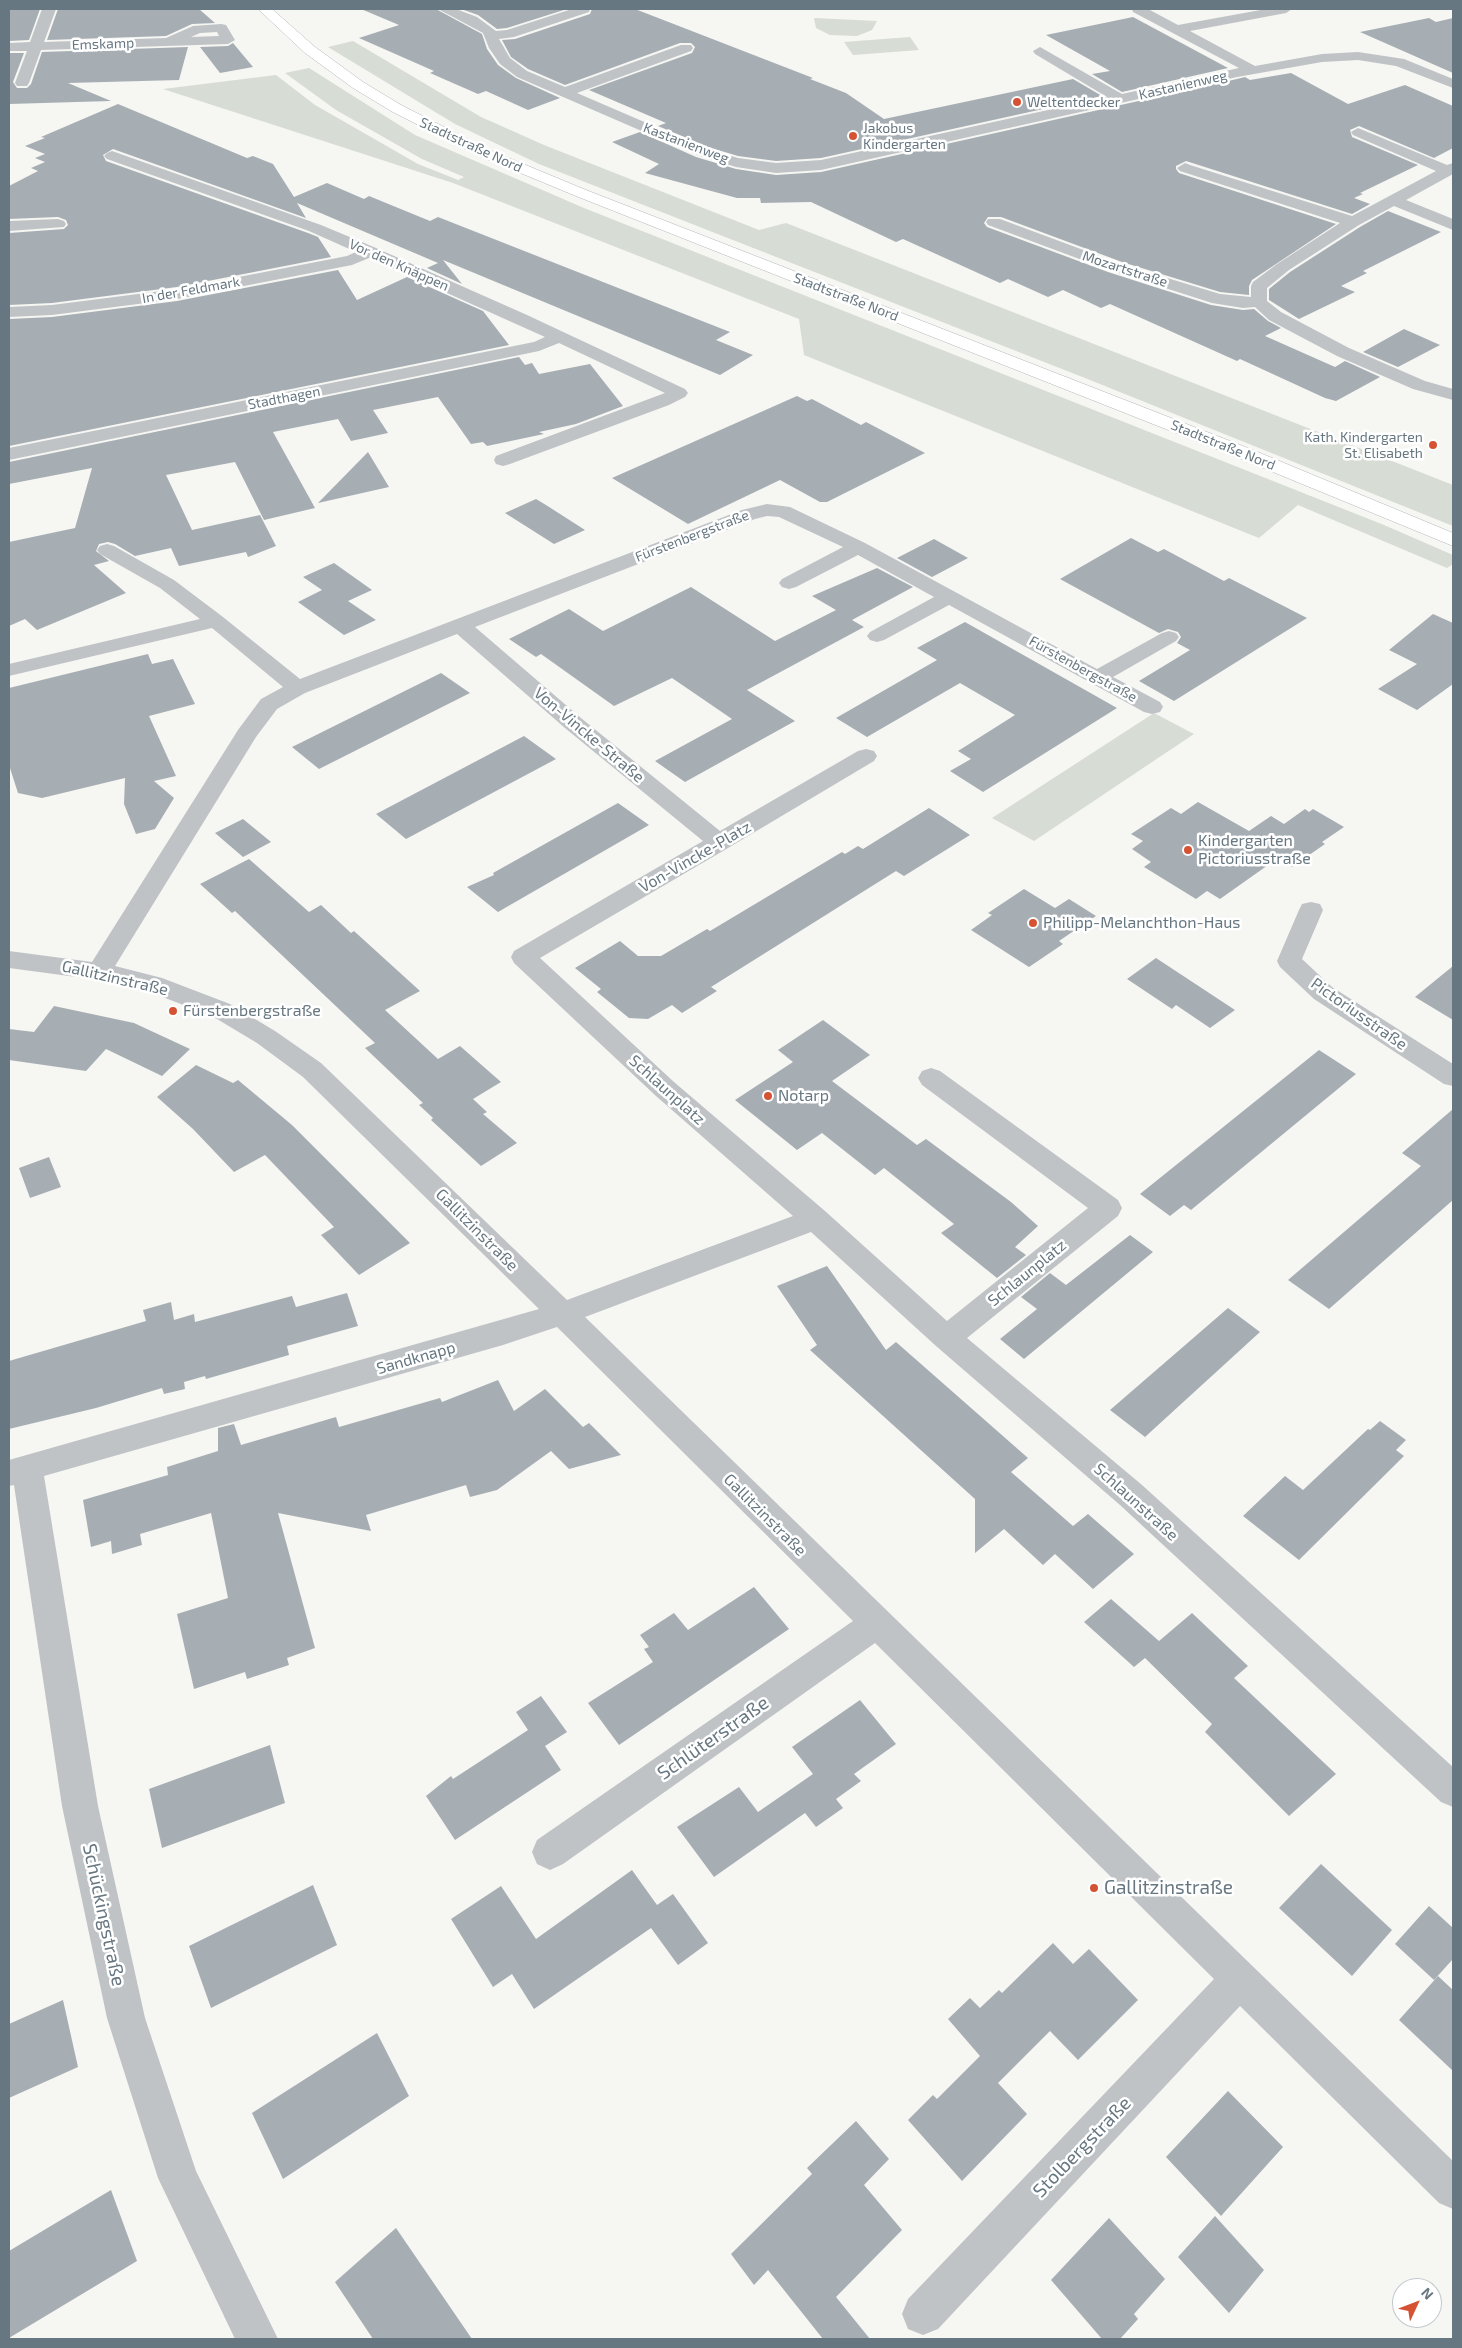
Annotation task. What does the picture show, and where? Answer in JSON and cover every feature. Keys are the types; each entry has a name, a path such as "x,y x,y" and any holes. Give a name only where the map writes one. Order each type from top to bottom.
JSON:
{"main road":[{"name":"Stadtstraße Nord","path":"264,9 310,50 358,85 396,108 482,152 590,197 1241,452 1453,540"}],"street":[{"path":"22,83 49,9"},
{"name":"Kastanienweg","path":"446,9 472,20 490,31 504,60 522,74 702,152 736,162 776,168 821,166 1253,70 1322,58 1358,56 1399,62 1453,84"},
{"path":"492,36 509,34 584,9"},
{"name":"Kastanienweg","path":"1138,9 1253,70"},
{"path":"1178,29 1286,9"},
{"name":"Emskamp","path":"9,47 170,41"},
{"path":"566,92 686,48"},
{"path":"1040,50 1120,99"},
{"path":"1358,132 1451,170"},
{"name":"Vor den Knäppen","path":"112,156 315,228 679,393 663,401 503,460"},
{"path":"1185,168 1353,222"},
{"path":"1451,170 1353,222 1283,267 1259,286 1260,302 1275,316 1343,352 1419,385 1453,395"},
{"path":"1393,200 1453,225"},
{"name":"Mozartstraße","path":"994,222 1115,267 1218,298 1243,303 1260,302"},
{"path":"9,226 58,224"},
{"name":"In der Feldmark","path":"9,312 52,310 177,294 352,260 370,252"},
{"name":"Stadthagen","path":"9,454 539,346 559,337"},
{"name":"Fürstenbergstraße","path":"100,971 246,735 269,704 297,688 740,517 767,510 783,511 858,547 1152,707"},
{"path":"789,583 858,547"},
{"path":"107,550 167,584 216,621 297,688"},
{"path":"877,636 950,596"},
{"path":"9,670 216,621"},
{"name":"Von-Vincke-Straße","path":"461,626 573,723 720,842"},
{"path":"1098,678 1169,637"},
{"name":"Von-Vincke-Platz","path":"523,957 866,756"},
{"name":"Pictoriusstraße","path":"1312,910 1289,961 1323,993 1453,1077"},
{"name":"Schlaunplatz","path":"523,957 665,1089 815,1218"},
{"name":"Gallitzinstraße","path":"9,960 100,971 154,984 221,1010 266,1036 312,1070 1453,2189"},
{"name":"Schlaunplatz","path":"931,1078 1108,1208 946,1338"},
{"name":"Sandknapp","path":"18,1470 502,1334 561,1314 815,1218"},
{"name":"Schlaunstraße","path":"815,1218 946,1338 1131,1495 1453,1790"},
{"name":"Schückingstraße","path":"18,1470 80,1806 126,2018 178,2178 257,2339"},
{"name":"Schlüterstraße","path":"550,1852 876,1624"},
{"name":"Stolbergstraße","path":"923,2314 1240,1979"}],"shaded area":[{"path":"814,18 877,21 872,30 857,36 830,35 816,28"},
{"path":"910,37 919,50 853,55 844,42"},
{"path":"353,41 481,117 544,145 759,230 786,223 1453,485 1453,526 1085,378 539,164 455,124 328,47"},
{"path":"309,68 415,135 584,208 1384,525 1453,555 1453,564 1447,568 1298,505 1259,538 804,355 799,319 453,183 163,89 276,75 315,105 418,164 458,180 464,177 422,159 336,110 285,73"},
{"path":"1154,713 1194,734 1034,841 992,818"}],"building":[{"path":"9,9 40,9 29,40 9,41"},
{"path":"58,9 199,9 215,23 192,24 166,36 47,40"},
{"path":"361,9 436,9 482,34 487,49 498,65 516,78 560,98 528,110 486,91 478,94 430,73 434,71 359,38 399,25"},
{"path":"461,9 567,9 507,28 497,29 478,15"},
{"path":"592,9 635,9 813,78 810,79 846,93 884,119 1073,79 1102,96 821,158 776,161 738,156 708,147 658,126 666,123 589,90 692,53 695,47 691,43 680,43 565,85 528,69 511,57 502,40 515,39 590,14"},
{"path":"1133,17 1228,68 1122,92 1092,74 1110,71 1046,35"},
{"path":"1429,18 1436,22 1453,18 1453,73 1360,32"},
{"path":"233,43 253,67 220,73 200,47 228,46"},
{"path":"188,47 179,80 68,83 111,101 9,104 9,53 24,53 13,82 17,88 27,88 31,84 42,52"},
{"path":"1291,73 1348,104 1405,85 1453,106 1453,148 1434,158 1359,126 1350,130 1352,137 1418,165 1360,193 1363,194 1354,198 1370,204 1352,214 1186,161 1176,166 1179,173 1336,224 1252,280 1249,286 1249,295 1220,292 1122,262 1001,217 988,217 984,223 987,227 1108,272 1211,305 1243,310 1254,309 1268,321 1281,328 1265,336 1335,367 1345,361 1380,377 1336,401 1325,398 1240,359 1237,361 1110,304 1101,308 1063,290 1048,297 1008,279 1000,283 903,239 896,242 811,202 761,203 760,198 737,198 645,173 659,164 612,142 640,132 696,157 736,169 776,175 821,172 1245,77 1250,80"},
{"path":"118,104 247,158 253,156 273,164 294,197 327,183 364,199 369,196 430,221 438,217 730,332 716,340 753,355 720,375 443,260 462,284 427,268 438,263 297,203 306,218 113,149 103,155 106,161 318,237 331,257 177,287 52,303 9,305 9,233 64,229 68,225 66,220 58,217 9,219 9,186 38,171 31,168 45,162 35,158 45,154 25,146 45,138 41,137"},
{"path":"1388,211 1441,232 1363,271 1367,273 1341,286 1355,292 1299,319 1269,300 1269,289 1290,272"},
{"path":"338,270 357,300 407,277 483,311 509,345 9,446 9,319 52,317 177,301"},
{"path":"1404,329 1440,345 1398,367 1363,352"},
{"path":"519,357 525,365 532,363 539,374 590,364 623,406 576,424 539,432 544,434 487,446 483,442 471,444 438,397 373,410 388,433 351,441 338,419 273,432 315,508 264,520 235,462 166,475 192,530 260,515 276,546 248,557 246,552 179,566 171,548 135,556 115,544 108,542 99,544 96,551 109,561 94,565 126,593 37,630 25,619 9,626 9,542 75,528 92,468 9,484 9,462"},
{"path":"797,396 807,401 812,399 861,425 866,422 925,453 827,502 820,502 780,480 688,524 612,478"},
{"path":"368,452 389,487 318,503"},
{"path":"536,499 585,530 554,544 505,513"},
{"path":"1131,538 1158,552 1164,549 1224,581 1229,578 1307,618 1174,701 1139,681 1190,650 1177,643 1181,637 1178,632 1168,629 1159,633 1060,579"},
{"path":"934,539 968,558 932,577 897,558"},
{"path":"334,563 372,590 348,601 376,620 344,635 298,602 322,590 303,577"},
{"path":"877,568 913,587 852,620 864,627 747,690 795,721 685,782 655,761 732,719 672,678 614,706 541,654 536,657 509,639 569,609 603,631 691,587 775,641 836,610 812,596"},
{"path":"1433,614 1453,623 1453,684 1417,710 1378,689 1417,664 1389,650"},
{"path":"965,622 1117,708 983,792 950,771 971,759 958,751 1015,715 960,683 867,737 836,718 937,660 917,648"},
{"path":"148,654 152,664 173,659 195,704 149,716 176,776 154,781 174,798 155,829 136,834 124,804 125,778 42,798 18,793 9,765 9,688"},
{"path":"441,673 470,693 319,769 292,747"},
{"path":"524,736 556,759 406,839 376,814"},
{"path":"1198,802 1249,831 1271,816 1284,824 1305,809 1309,812 1313,809 1344,827 1322,842 1325,844 1292,867 1278,858 1220,899 1207,891 1196,899 1144,867 1151,862 1132,849 1143,841 1131,834 1171,808 1181,814"},
{"path":"618,803 649,825 498,912 467,887 494,875 493,873"},
{"path":"929,808 970,835 904,876 896,871 711,987 717,991 682,1013 672,1005 648,1019 629,1018 597,992 601,989 575,968 620,941 638,956 661,956 707,929 710,931 842,852 845,854 858,846 863,849"},
{"path":"243,819 271,842 243,857 215,833"},
{"path":"249,859 309,912 321,905 351,933 354,931 420,991 385,1010 438,1059 460,1046 501,1082 473,1099 487,1112 483,1114 517,1143 481,1166 431,1120 433,1118 419,1105 423,1103 365,1048 375,1043 235,911 232,913 200,884"},
{"name":"Philipp-Melanchthon-Haus","path":"1024,889 1055,908 1069,899 1096,916 1059,941 1063,944 1029,967 971,930 992,915 988,913"},
{"path":"1156,958 1235,1010 1210,1028 1176,1005 1172,1009 1127,979"},
{"path":"1453,966 1453,1020 1415,997"},
{"path":"54,1006 134,1023 190,1049 162,1076 106,1049 86,1071 9,1060 9,1029 34,1032"},
{"path":"823,1020 870,1055 832,1081 917,1145 926,1139 1011,1202 1038,1226 1015,1247 1026,1255 997,1278 941,1233 954,1224 884,1168 875,1175 822,1133 797,1150 735,1100 793,1062 778,1050"},
{"path":"1319,1050 1356,1074 1191,1210 1184,1205 1170,1216 1140,1194"},
{"path":"196,1065 233,1083 238,1080 292,1125 410,1243 359,1275 321,1235 334,1227 265,1155 234,1172 193,1129 157,1097"},
{"path":"1453,1109 1453,1200 1329,1309 1288,1280 1421,1166 1402,1153"},
{"path":"49,1157 61,1187 30,1198 19,1168"},
{"path":"1130,1235 1153,1252 1024,1359 1000,1339 1037,1309 1021,1297 1050,1273 1066,1285"},
{"path":"827,1266 886,1350 896,1342 1028,1458 1011,1472 1073,1526 1088,1514 1134,1554 1093,1589 1055,1554 1043,1565 1004,1529 975,1553 975,1499 810,1350 817,1345 777,1286"},
{"path":"347,1293 358,1326 287,1346 289,1355 206,1379 205,1376 184,1382 185,1389 164,1394 162,1388 96,1408 9,1429 9,1361 146,1321 143,1310 171,1302 174,1320 194,1314 195,1322 292,1296 296,1307"},
{"path":"1228,1308 1260,1332 1145,1437 1110,1410"},
{"path":"498,1380 514,1411 545,1389 583,1427 589,1423 621,1455 569,1469 551,1451 497,1490 470,1497 466,1485 366,1515 371,1531 278,1513 315,1648 287,1658 289,1665 247,1679 245,1672 194,1689 177,1614 228,1598 211,1513 140,1534 142,1545 112,1554 111,1541 91,1547 83,1500 168,1475 167,1467 218,1451 218,1428 234,1424 241,1445 336,1417 339,1427 440,1398 442,1402"},
{"path":"1380,1421 1406,1440 1396,1450 1404,1456 1299,1560 1243,1516 1285,1476 1303,1490 1368,1429 1370,1430"},
{"path":"754,1587 789,1629 619,1745 588,1703 653,1662 644,1649 649,1647 640,1635 674,1613 688,1630"},
{"path":"1111,1599 1159,1641 1192,1613 1248,1666 1234,1678 1336,1774 1289,1816 1205,1732 1212,1724 1145,1658 1134,1667 1084,1622"},
{"path":"541,1696 567,1732 545,1746 561,1770 455,1840 426,1796 451,1776 453,1779 528,1730 516,1712"},
{"path":"860,1700 896,1744 854,1774 861,1781 836,1799 843,1808 816,1827 805,1813 714,1877 677,1827 739,1787 758,1812 813,1774 792,1747"},
{"path":"270,1745 285,1803 162,1848 149,1789"},
{"path":"1321,1864 1392,1930 1352,1976 1279,1908"},
{"path":"632,1870 657,1905 673,1894 708,1943 678,1965 651,1928 534,2009 512,1974 493,1987 451,1919 501,1886 536,1939"},
{"path":"313,1885 337,1945 211,2008 189,1946"},
{"path":"1429,1906 1453,1928 1453,1959 1434,1980 1395,1944"},
{"path":"1053,1943 1073,1964 1089,1949 1138,2000 1078,2060 1050,2031 998,2083 1027,2114 962,2181 908,2120 933,2095 937,2099 980,2056 948,2019 970,1998 980,2008 999,1990 1002,1993"},
{"path":"1438,1976 1453,1990 1453,2071 1399,2020"},
{"path":"63,2000 78,2067 9,2098 9,2024"},
{"path":"377,2033 409,2096 283,2179 252,2113"},
{"path":"1228,2091 1283,2147 1221,2216 1166,2157"},
{"path":"856,2121 889,2159 864,2185 902,2230 836,2297 870,2339 823,2339 768,2270 754,2285 731,2254 812,2174 807,2168"},
{"path":"111,2190 137,2261 9,2338 9,2251"},
{"path":"1215,2216 1264,2270 1229,2313 1178,2257"},
{"path":"1109,2218 1165,2279 1134,2314 1138,2319 1120,2339 1102,2339 1051,2280"},
{"path":"396,2228 472,2339 373,2339 335,2282"}],"place":[{"name":"Weltentdecker","path":"1017,102"},
{"name":"Jakobus Kindergarten","path":"853,136"},
{"name":"Kath. Kindergarten St. Elisabeth","path":"1433,445"},
{"name":"Kindergarten Pictoriusstraße","path":"1188,850"},
{"name":"Philipp-Melanchthon-Haus","path":"1033,923"},
{"name":"Fürstenbergstraße","path":"173,1011"},
{"name":"Notarp","path":"768,1096"},
{"name":"Gallitzinstraße","path":"1094,1888"}]}
